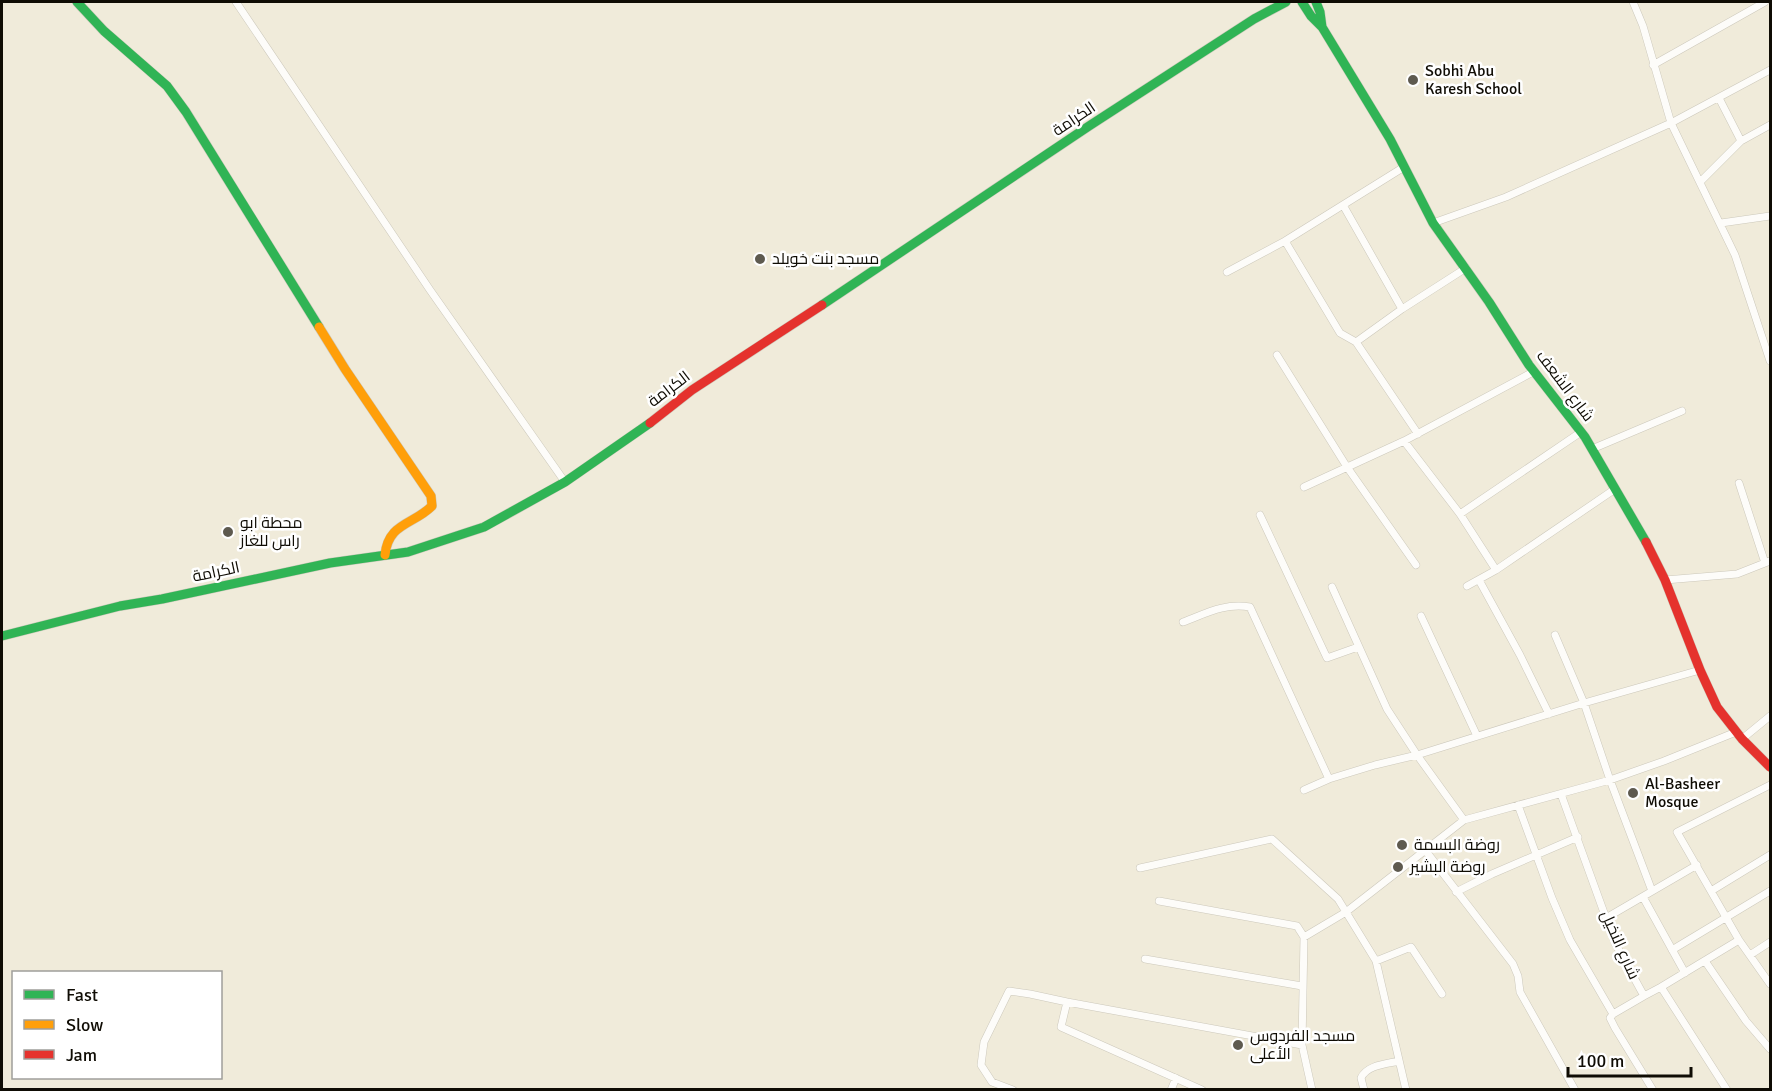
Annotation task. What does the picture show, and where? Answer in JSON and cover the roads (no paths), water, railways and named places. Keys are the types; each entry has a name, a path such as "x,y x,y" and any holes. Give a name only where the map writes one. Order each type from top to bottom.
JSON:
{"street":[{"path":"77,2 104,32 167,86 186,112 345,369 431,496 432,506 427,513 398,528 387,540 386,555"},
{"path":"236,2 430,290 565,482"},
{"name":"الكرامة","path":"2,636 120,606 330,563 408,552 484,527 565,482 651,422 692,390 1108,114 1254,19 1286,2"},
{"name":"شارع الشعف","path":"1302,2 1322,27 1390,139 1433,223 1466,268 1533,372 1592,449 1649,546 1717,707 1739,735 1770,767"},
{"name":"شارع الشعف","path":"1316,2 1322,27"},
{"path":"1633,2 1643,26 1671,123 1735,255 1770,361"},
{"path":"1653,65 1765,2"},
{"path":"1433,223 1506,197 1671,123 1770,70"},
{"path":"1719,98 1741,141"},
{"path":"1700,182 1741,141 1770,125"},
{"path":"1227,272 1285,240 1404,167"},
{"path":"1343,205 1402,309"},
{"path":"1720,224 1770,216"},
{"path":"1285,240 1340,333 1356,342 1418,434"},
{"path":"1356,342 1466,268"},
{"path":"1277,355 1347,467 1416,565"},
{"path":"1304,487 1418,434 1533,372"},
{"path":"1592,449 1682,411"},
{"path":"1460,514 1581,432"},
{"path":"1404,441 1460,514 1496,570"},
{"path":"1665,580 1737,574 1768,562 1739,483"},
{"path":"1467,586 1496,570 1615,489"},
{"path":"1260,515 1327,658 1358,647"},
{"path":"1479,580 1549,714"},
{"path":"1332,587 1387,709 1416,755 1464,820"},
{"path":"1183,622 1235,604 1250,607 1329,779"},
{"path":"1420,616 1478,736"},
{"path":"1554,635 1584,703 1652,891"},
{"path":"1304,790 1329,779 1700,670"},
{"path":"1304,937 1346,912 1464,820 1610,780 1739,735 1770,716"},
{"path":"1770,785 1677,832 1725,918 1770,984"},
{"name":"شارع النخيل","path":"1561,794 1616,943 1644,996 1661,987 1727,1089"},
{"path":"1518,805 1570,940 1612,1014 1610,1018 1615,1028 1653,1089"},
{"path":"1456,892 1578,837"},
{"path":"1140,868 1272,839 1338,899 1376,961 1406,1089"},
{"path":"1425,850 1513,964 1518,976 1520,992 1575,1089"},
{"path":"1711,891 1770,855"},
{"path":"1606,918 1697,865"},
{"path":"1672,950 1770,891"},
{"path":"1643,897 1685,973"},
{"path":"1159,901 1297,926 1304,937 1302,1045 1311,1089"},
{"path":"1661,987 1739,940"},
{"path":"1750,955 1770,942"},
{"path":"1376,961 1411,947 1442,994"},
{"path":"1145,959 1302,986"},
{"path":"1705,961 1746,1021 1770,1049"},
{"path":"1013,1089 992,1082 981,1065 984,1042 1009,991 1302,1045"},
{"path":"1612,1014 1644,996"},
{"path":"1067,1002 1061,1027 1202,1089"},
{"path":"1364,1089 1361,1078 1364,1072 1399,1061"},
{"path":"1172,1089 1176,1078"}],"place":[{"name":"Sobhi Abu Karesh School","path":"1413,80"},
{"name":"مسجد بنت خويلد","path":"760,259"},
{"name":"محطة ابو راس للغاز","path":"228,532"},
{"name":"Al-Basheer Mosque","path":"1633,793"},
{"name":"روضة البسمة","path":"1402,845"},
{"name":"روضة البشير","path":"1398,867"},
{"name":"مسجد الفردوس الأعلى","path":"1238,1045"}]}
